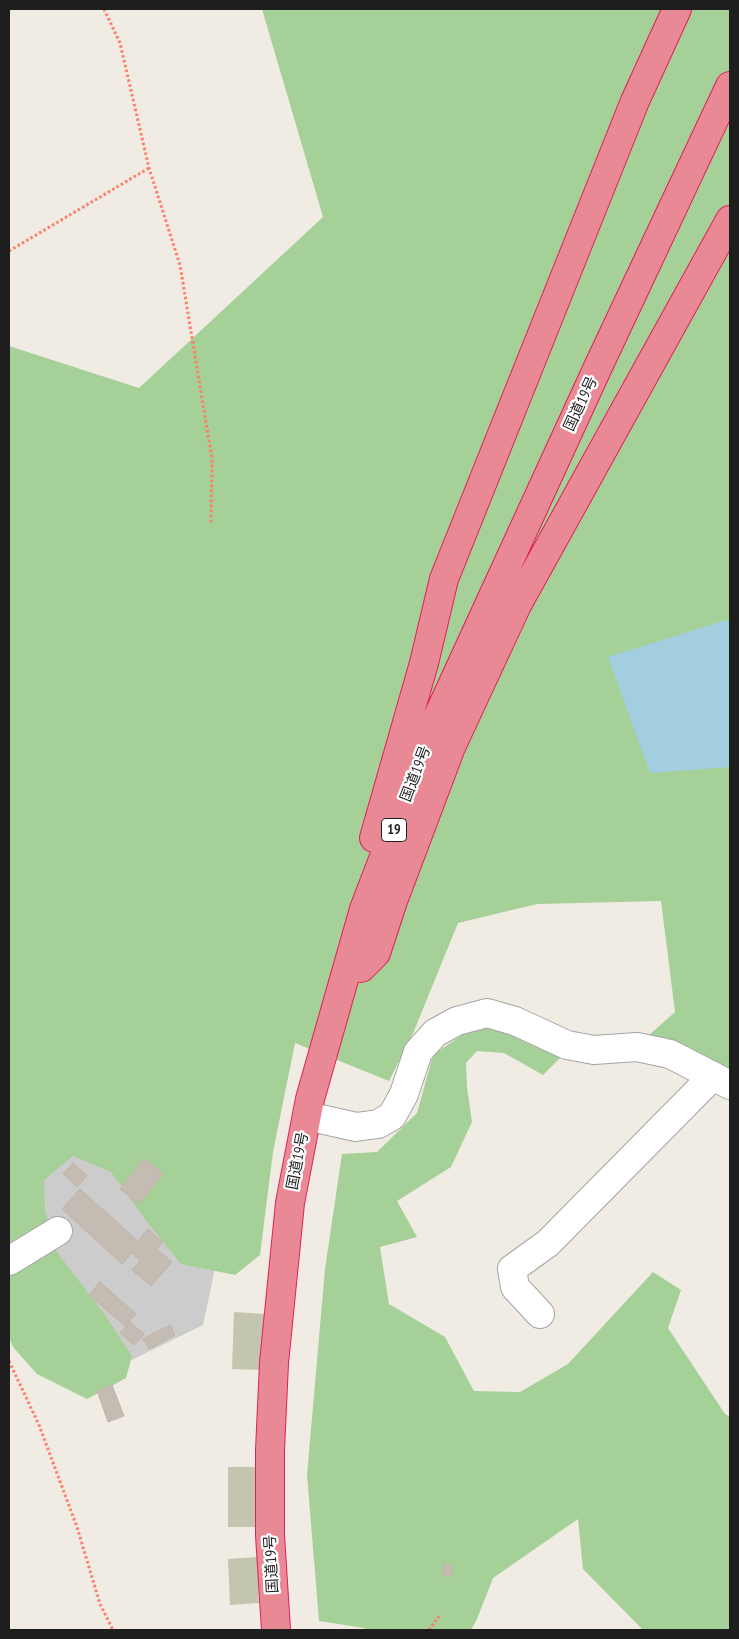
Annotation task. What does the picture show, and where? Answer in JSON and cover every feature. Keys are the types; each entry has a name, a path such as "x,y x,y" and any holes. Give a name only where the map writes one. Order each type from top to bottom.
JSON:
{"highway":[{"path":"364,910 358,889 424,663 444,579 635,101 677,9"},
{"name":"国道19号","path":"288,1630 282,1450 286,1365 294,1270 313,1117 312,1090 364,910 438,716 730,86"},
{"name":"国道19号","path":"276,1630 270,1534 270,1450 274,1363 290,1203 313,1117 328,1085 380,905 452,720 486,640 730,120"},
{"path":"361,968 376,953 392,900 451,747 517,605 730,220"}],"street":[{"path":"313,1117 356,1127 378,1124 392,1116 404,1094 418,1052 435,1033 457,1021 487,1013 515,1021 567,1045 594,1050 637,1047 670,1054 722,1080 548,1243 512,1269 515,1287 540,1314"},
{"path":"9,1261 58,1231"}],"path":[{"path":"104,9 120,43 149,168 180,265 212,459 211,523"},
{"path":"9,251 149,168"},
{"path":"9,1361 38,1425 77,1527 100,1604 113,1630"},
{"path":"429,1630 439,1616"}],"shaded area":[{"path":"116,1094 220,1245 203,1325 105,1373 9,1147"},
{"path":"234,1312 265,1314 261,1370 232,1369"},
{"path":"228,1467 258,1467 258,1527 228,1527"},
{"path":"257,1557 259,1603 230,1605 228,1559"}],"green space":[{"path":"262,9 730,9 730,1077 648,1036 675,1012 661,901 537,904 458,923 414,1031 389,1081 295,1043 273,1152 260,1255 235,1275 181,1264 111,1172 73,1156 44,1180 45,1210 56,1251 105,1315 132,1356 126,1378 87,1399 37,1374 13,1347 9,1337 9,346 139,388 323,217"},
{"path":"488,1027 515,1031 561,1057 543,1075 504,1053 477,1051 466,1063 472,1122 451,1167 397,1201 417,1237 380,1247 389,1304 445,1337 474,1391 520,1392 568,1364 653,1272 681,1290 668,1328 725,1414 730,1417 730,1630 643,1630 583,1569 578,1519 493,1578 471,1630 366,1630 364,1628 319,1621 307,1475 325,1269 342,1154 377,1152 417,1113 433,1055 465,1033"}],"water":[{"path":"726,620 730,623 730,767 650,773 608,657"}],"building":[{"path":"144,1158 163,1174 139,1204 120,1189"},
{"path":"73,1163 87,1176 77,1187 63,1174"},
{"path":"80,1189 138,1241 148,1229 163,1242 157,1249 172,1262 151,1286 132,1270 140,1261 132,1253 122,1264 62,1209"},
{"path":"100,1282 136,1314 125,1326 89,1295"},
{"path":"130,1322 144,1334 134,1345 120,1333"},
{"path":"170,1325 175,1335 149,1349 143,1339"},
{"path":"112,1385 124,1416 108,1422 97,1391"},
{"path":"444,1564 453,1566 451,1577 442,1575"}]}
